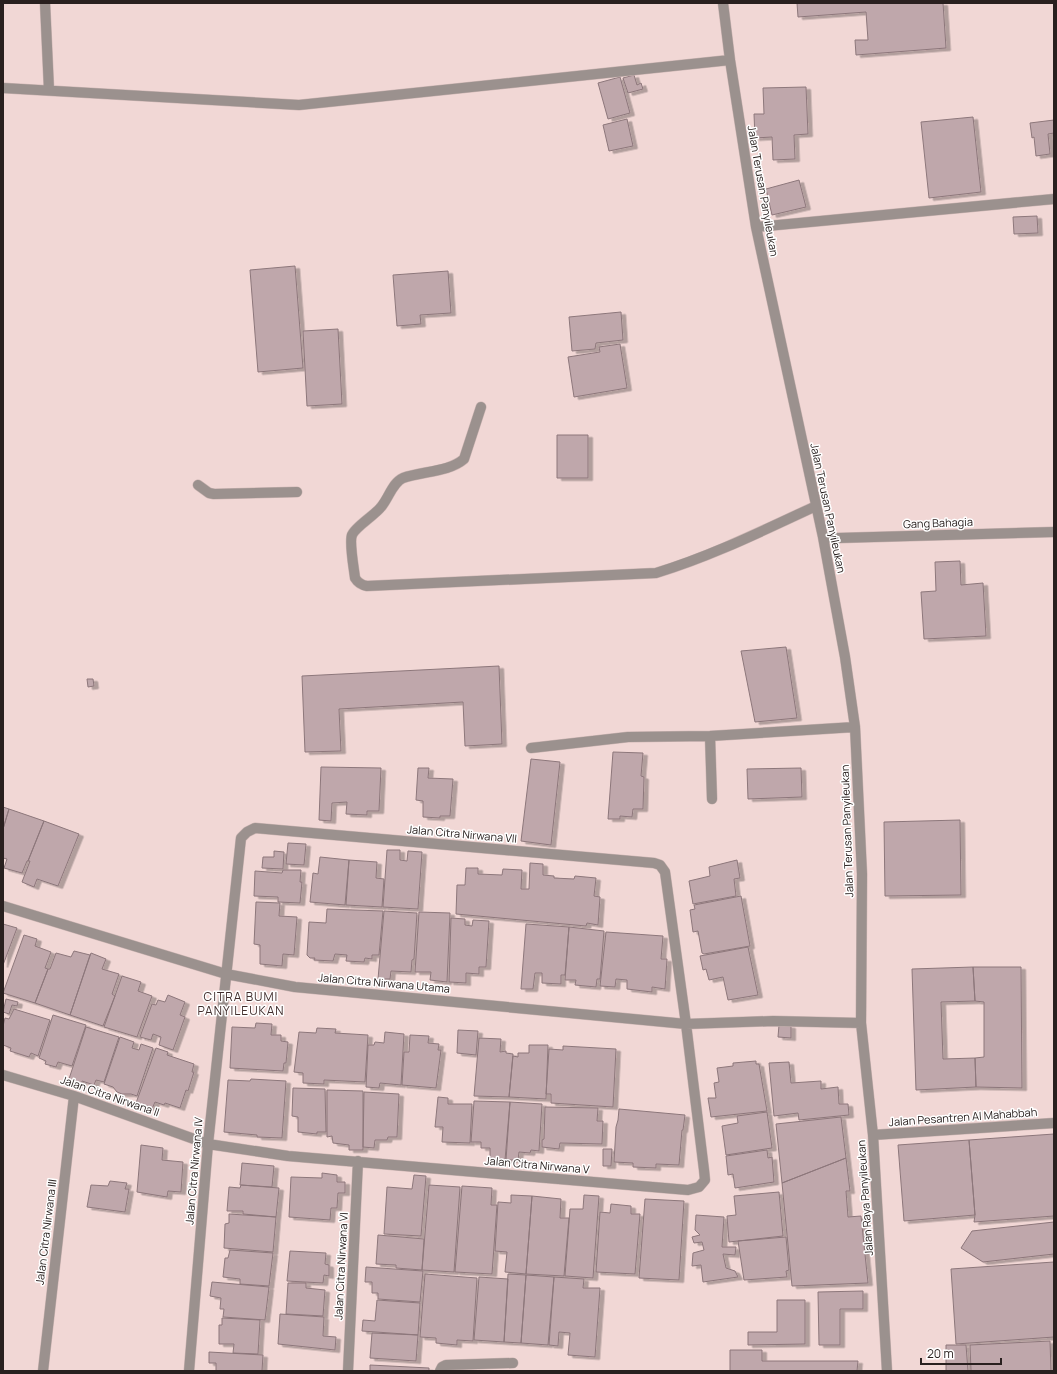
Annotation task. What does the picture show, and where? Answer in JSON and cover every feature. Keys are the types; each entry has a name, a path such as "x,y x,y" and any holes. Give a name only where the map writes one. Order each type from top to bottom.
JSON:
{"street":[{"path":"46,3 49,90"},
{"name":"Jalan Terusan Panyileukan","path":"723,3 730,60 756,227 823,537 845,656 855,727 862,874 861,1023"},
{"path":"3,88 299,105 730,60"},
{"path":"756,227 1054,199"},
{"path":"481,407 464,459 451,468 430,471 399,481 394,485 381,507 352,535 351,542 355,578 358,583 367,586 656,573 727,548 816,506"},
{"path":"198,484 209,493 214,494 297,492"},
{"name":"Gang Bahagia","path":"823,537 838,538 1054,532"},
{"path":"531,748 628,737 710,736 855,727"},
{"path":"710,736 712,799"},
{"name":"Jalan Citra Nirwana VII","path":"226,974 242,838 247,832 255,828 654,863 660,865 665,872 686,1024"},
{"name":"Jalan Citra Nirwana Utama","path":"3,906 226,974 295,987 686,1024 773,1021 861,1023"},
{"name":"Jalan Citra Nirwana IV","path":"189,1371 208,1144 226,974"},
{"name":"Jalan Raya Panyileukan","path":"861,1023 873,1135 887,1371"},
{"name":"Jalan Citra Nirwana V","path":"208,1144 288,1156 688,1190 700,1186 705,1180 686,1024"},
{"name":"Jalan Citra Nirwana II","path":"3,1075 74,1096 208,1144"},
{"name":"Jalan Citra Nirwana III","path":"43,1371 74,1096"},
{"name":"Jalan Pesantren Al Mahabbah","path":"873,1135 1054,1123"},
{"name":"Jalan Citra Nirwana VI","path":"348,1371 358,1161"},
{"path":"440,1371 442,1367 446,1365 513,1363"}],"building":[{"path":"797,3 943,3 946,48 856,55 855,40 868,40 866,12 798,17"},
{"path":"634,75 637,85 641,83 643,89 628,93 623,78"},
{"path":"620,77 630,113 608,119 598,83"},
{"path":"806,87 808,134 794,135 795,159 773,160 772,137 755,138 754,114 764,114 763,88"},
{"path":"973,117 981,192 929,198 921,122"},
{"path":"627,119 633,146 609,151 603,125"},
{"path":"1054,120 1054,133 1048,134 1050,154 1036,156 1034,137 1032,138 1030,123"},
{"path":"799,180 806,207 772,215 766,189"},
{"path":"1037,216 1038,233 1014,234 1013,217"},
{"path":"295,266 303,368 258,372 250,270"},
{"path":"448,271 451,313 420,315 421,324 397,326 393,275"},
{"path":"621,312 623,340 596,343 595,349 572,351 569,317"},
{"path":"338,329 342,404 307,406 303,331"},
{"path":"620,344 627,388 574,397 568,357 600,352 599,347"},
{"path":"557,435 588,435 588,478 557,478"},
{"path":"960,561 961,585 983,583 986,636 924,639 921,592 936,591 935,562"},
{"path":"786,647 797,718 755,722 741,651"},
{"path":"499,666 502,744 465,746 463,702 339,709 341,751 305,752 302,676"},
{"path":"87,679 93,679 94,686 88,687"},
{"path":"613,752 643,753 641,776 644,777 643,809 633,809 632,817 620,816 620,819 608,819"},
{"path":"531,759 560,762 551,845 521,841"},
{"path":"321,767 381,768 379,811 367,811 367,815 346,814 347,802 332,803 331,821 319,820"},
{"path":"418,768 429,768 428,778 453,779 450,816 440,816 440,818 423,817 423,801 416,800"},
{"path":"801,768 802,797 748,799 747,769"},
{"path":"3,807 9,809 3,829"},
{"path":"9,809 44,821 22,873 4,868 7,859 3,858 3,829"},
{"path":"960,820 961,895 885,896 884,822"},
{"path":"44,821 79,834 58,886 37,879 34,887 22,882 30,861 28,861"},
{"path":"288,843 306,844 304,865 286,864"},
{"path":"387,850 400,850 400,860 407,861 408,851 422,852 418,909 383,907"},
{"path":"274,851 284,852 283,869 262,868 263,857 274,857"},
{"path":"320,857 349,860 345,905 310,902 313,873 318,874"},
{"path":"349,860 377,862 376,878 384,879 382,907 346,905"},
{"path":"737,860 740,878 734,879 736,896 693,904 689,881 710,876 709,867"},
{"path":"530,863 543,864 543,875 554,876 554,878 574,879 575,876 596,878 594,896 600,897 598,925 587,923 586,926 456,914 457,885 465,885 466,868 478,868 478,874 502,875 503,869 522,870 521,889 529,889"},
{"path":"283,870 301,870 300,882 302,882 300,903 278,902 278,897 254,896 255,871 282,873"},
{"path":"741,896 750,946 704,954 702,953 698,931 693,932 690,910 695,909 694,905"},
{"path":"256,902 280,903 279,916 297,917 294,955 283,954 282,966 260,964 260,945 254,944"},
{"path":"327,909 383,911 379,955 372,955 372,959 365,958 364,962 346,961 347,955 335,954 333,961 314,960 315,958 310,958 307,955 309,922 326,923"},
{"path":"384,911 417,913 414,959 412,960 411,972 391,971 390,979 378,979"},
{"path":"419,912 450,913 447,982 430,980 431,972 415,972"},
{"path":"451,918 465,919 465,925 472,926 473,920 489,921 486,967 479,967 479,974 466,973 466,983 449,982"},
{"path":"3,924 17,928 3,965"},
{"path":"526,924 569,927 565,975 561,975 561,984 542,983 542,973 535,973 533,989 521,989"},
{"path":"569,927 604,931 600,979 597,979 596,987 575,985 576,980 565,980"},
{"path":"606,932 663,936 661,959 667,959 665,989 652,987 652,992 627,989 627,980 616,979 615,987 600,986"},
{"path":"24,935 37,939 35,946 51,952 45,968 48,969 35,1003 3,993"},
{"path":"748,947 758,995 728,1000 723,977 709,980 706,969 703,970 700,956"},
{"path":"74,951 90,955 70,1015 35,1003 56,953 71,957"},
{"path":"91,953 106,959 102,969 119,974 112,994 115,996 103,1026 70,1015"},
{"path":"973,967 975,1001 941,1002 943,1059 975,1058 976,1087 916,1090 912,969"},
{"path":"973,967 1021,967 1022,1088 976,1087 975,1058 984,1057 984,1002 975,1001"},
{"path":"122,976 141,982 138,991 152,996 137,1037 104,1027"},
{"path":"168,995 185,1002 180,1015 185,1017 173,1050 159,1045 161,1037 153,1034 151,1040 140,1037 152,1004 156,1005 158,1000 165,1002"},
{"path":"6,999 18,1002 17,1006 12,1005 9,1014 3,1012"},
{"path":"14,1009 50,1020 38,1056 31,1053 29,1057 10,1051 11,1048 3,1045 3,1026 5,1018 9,1019"},
{"path":"53,1015 86,1025 72,1066 58,1062 56,1067 45,1064 46,1061 39,1058"},
{"path":"256,1023 272,1024 271,1035 281,1035 281,1041 288,1042 286,1063 284,1063 283,1071 230,1068 232,1027 255,1028"},
{"path":"779,1025 791,1026 791,1038 778,1037"},
{"path":"86,1027 119,1037 104,1082 96,1080 94,1085 82,1081 81,1086 68,1082"},
{"path":"317,1028 336,1029 335,1033 368,1035 365,1082 324,1080 324,1084 303,1083 303,1073 294,1072 299,1032 316,1033"},
{"path":"458,1030 478,1031 476,1055 457,1053"},
{"path":"385,1032 404,1034 401,1085 380,1083 379,1088 366,1087 368,1045 374,1045 375,1042 384,1043"},
{"path":"410,1035 429,1036 428,1043 439,1044 438,1050 441,1050 436,1088 402,1085 404,1052 409,1052"},
{"path":"120,1037 134,1042 132,1048 139,1050 141,1044 153,1048 137,1096 122,1094 117,1092 113,1087 104,1084"},
{"path":"479,1038 501,1039 500,1052 506,1051 506,1053 513,1054 509,1097 474,1096"},
{"path":"529,1045 548,1045 546,1099 509,1097 513,1056 518,1057 518,1053 529,1053"},
{"path":"563,1046 616,1049 613,1107 551,1103 551,1094 546,1094 549,1049 563,1050"},
{"path":"156,1048 168,1052 167,1055 194,1064 192,1072 194,1072 188,1091 186,1090 180,1108 165,1103 164,1105 155,1102 152,1109 136,1103"},
{"path":"756,1061 756,1064 759,1064 767,1111 711,1117 708,1098 716,1098 714,1083 719,1082 717,1068 733,1066 733,1063"},
{"path":"789,1062 791,1083 821,1081 821,1089 838,1087 839,1104 848,1104 849,1115 799,1120 798,1113 774,1116 769,1063"},
{"path":"251,1079 286,1081 282,1138 257,1137 257,1135 224,1132 228,1080 250,1081"},
{"path":"293,1088 325,1089 326,1132 317,1132 317,1134 298,1132 298,1117 292,1116"},
{"path":"327,1090 363,1091 363,1150 349,1150 349,1145 333,1143 332,1136 327,1137"},
{"path":"364,1092 399,1094 397,1137 388,1137 387,1140 375,1140 374,1148 363,1147"},
{"path":"438,1097 448,1098 448,1104 472,1104 470,1143 442,1142 443,1127 435,1127"},
{"path":"474,1101 510,1102 505,1160 490,1159 490,1148 481,1148 481,1142 471,1142"},
{"path":"510,1102 542,1104 539,1151 531,1150 530,1153 519,1152 518,1160 506,1160"},
{"path":"545,1107 598,1108 597,1121 603,1121 602,1144 560,1143 559,1149 542,1147 542,1140 544,1139"},
{"path":"619,1109 685,1115 679,1165 656,1164 656,1168 633,1167 633,1163 614,1162 616,1127"},
{"path":"767,1112 772,1148 726,1155 722,1126 738,1123 737,1116"},
{"path":"841,1117 846,1158 782,1183 776,1124"},
{"path":"1054,1134 1054,1216 974,1222 975,1215 969,1140"},
{"path":"969,1140 975,1215 904,1221 898,1145"},
{"path":"141,1145 163,1148 162,1160 183,1162 181,1192 168,1191 167,1197 137,1192"},
{"path":"603,1149 612,1149 611,1166 603,1166"},
{"path":"767,1150 768,1158 772,1157 774,1182 735,1188 733,1174 728,1175 726,1156"},
{"path":"846,1158 850,1191 846,1191 848,1217 861,1216 868,1283 792,1286 782,1183"},
{"path":"242,1163 274,1166 272,1187 240,1185"},
{"path":"322,1173 337,1175 337,1182 345,1182 345,1193 338,1193 337,1208 331,1208 330,1220 289,1217 291,1177 322,1178"},
{"path":"414,1175 426,1176 421,1236 384,1234 387,1187 412,1189"},
{"path":"110,1181 127,1183 125,1189 129,1189 125,1212 87,1207 91,1185 108,1186"},
{"path":"241,1185 279,1188 276,1217 243,1214 243,1211 227,1211 229,1187 240,1188"},
{"path":"429,1185 460,1187 454,1272 422,1270"},
{"path":"462,1186 492,1188 491,1205 497,1205 492,1274 455,1272"},
{"path":"779,1192 783,1236 729,1242 727,1216 736,1215 734,1196"},
{"path":"511,1195 532,1196 526,1274 505,1272 507,1252 495,1251 498,1202 511,1203"},
{"path":"584,1195 599,1196 593,1278 565,1276 570,1209 583,1209"},
{"path":"532,1196 561,1199 560,1218 569,1218 564,1276 526,1274"},
{"path":"645,1199 684,1201 679,1280 639,1278"},
{"path":"611,1204 631,1206 631,1214 640,1214 635,1274 596,1272 600,1212 610,1213"},
{"path":"229,1214 276,1217 273,1252 224,1248 225,1224 229,1223"},
{"path":"696,1215 724,1217 722,1247 736,1247 735,1255 723,1254 726,1268 735,1271 738,1277 703,1282 701,1265 692,1266 693,1253 704,1250 702,1242 694,1243 692,1237 700,1235 695,1230"},
{"path":"1054,1222 1054,1254 983,1262 961,1248 972,1231"},
{"path":"378,1235 424,1239 422,1270 396,1268 396,1265 376,1264"},
{"path":"786,1237 789,1270 786,1271 787,1277 744,1280 738,1241"},
{"path":"230,1250 273,1253 269,1286 240,1284 240,1279 223,1277 225,1258 228,1258"},
{"path":"290,1251 326,1253 325,1264 329,1265 329,1276 324,1275 323,1283 287,1281"},
{"path":"1054,1262 1054,1337 956,1344 951,1269"},
{"path":"366,1267 423,1271 420,1302 378,1299 378,1293 372,1293 372,1282 365,1282"},
{"path":"425,1274 477,1278 473,1341 457,1340 457,1345 436,1343 436,1338 420,1337"},
{"path":"508,1274 526,1275 521,1343 504,1342"},
{"path":"526,1275 554,1277 548,1345 521,1343"},
{"path":"479,1277 508,1279 504,1342 474,1340"},
{"path":"554,1277 584,1279 583,1288 600,1288 595,1357 568,1355 570,1333 559,1332 558,1346 549,1345"},
{"path":"212,1282 269,1287 265,1320 223,1317 224,1309 220,1309 221,1298 210,1296"},
{"path":"288,1283 306,1283 306,1288 325,1290 323,1316 286,1314"},
{"path":"863,1291 863,1309 840,1309 840,1345 819,1345 818,1292"},
{"path":"377,1300 420,1303 418,1335 362,1331 363,1320 375,1321"},
{"path":"777,1300 805,1300 805,1344 748,1345 748,1332 777,1332"},
{"path":"280,1314 324,1317 323,1336 336,1337 335,1350 278,1344"},
{"path":"222,1318 260,1320 258,1354 233,1353 234,1344 219,1344 219,1325 222,1325"},
{"path":"372,1333 418,1335 416,1361 370,1358"},
{"path":"1050,1341 1051,1371 971,1371 970,1345"},
{"path":"946,1345 966,1345 968,1371 946,1371"},
{"path":"730,1350 762,1350 762,1361 858,1361 857,1371 730,1371"},
{"path":"209,1352 263,1355 262,1371 216,1371 216,1363 209,1363"},
{"path":"370,1365 429,1368 429,1371 370,1371"}],"district":[{"name":"CITRA BUMI PANYILEUKAN","path":"241,1004"}]}
